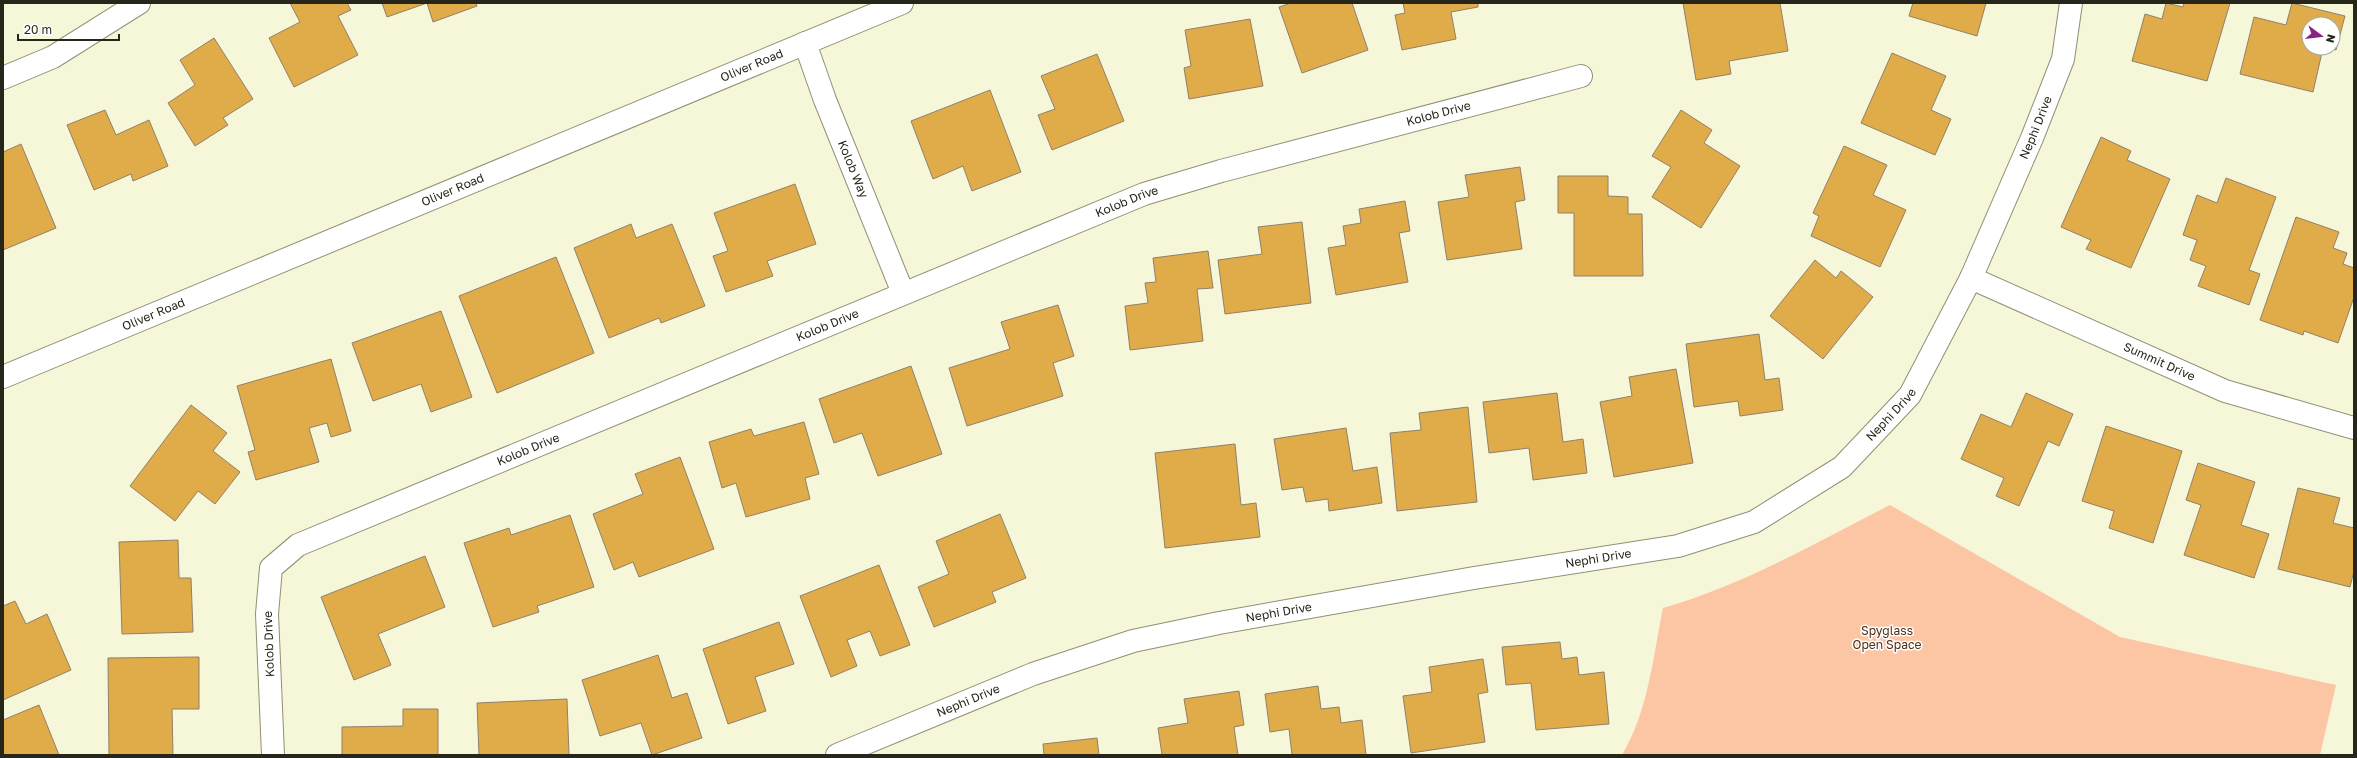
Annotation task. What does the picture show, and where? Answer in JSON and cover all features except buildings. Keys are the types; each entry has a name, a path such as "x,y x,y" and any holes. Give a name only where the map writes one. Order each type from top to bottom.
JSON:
{"street":[{"path":"3,78 53,57 139,3"},
{"name":"Oliver Road","path":"3,377 902,3"},
{"name":"Nephi Drive","path":"837,755 1033,674 1133,640 1443,583 1678,546 1754,522 1842,467 1910,395 1971,278 2032,138 2063,59 2071,3"},
{"name":"Kolob Way","path":"805,44 825,100 903,293"},
{"name":"Kolob Drive","path":"273,755 267,614 271,568 298,545 1144,194 1221,171 1581,76"},
{"name":"Summit Drive","path":"1971,278 2225,392 2354,428"}],"green space":[{"name":"Spyglass Open Space","path":"1890,505 2120,637 2336,685 2320,755 1622,755 1631,738 1644,703 1663,608 1722,588 1779,562"}]}
